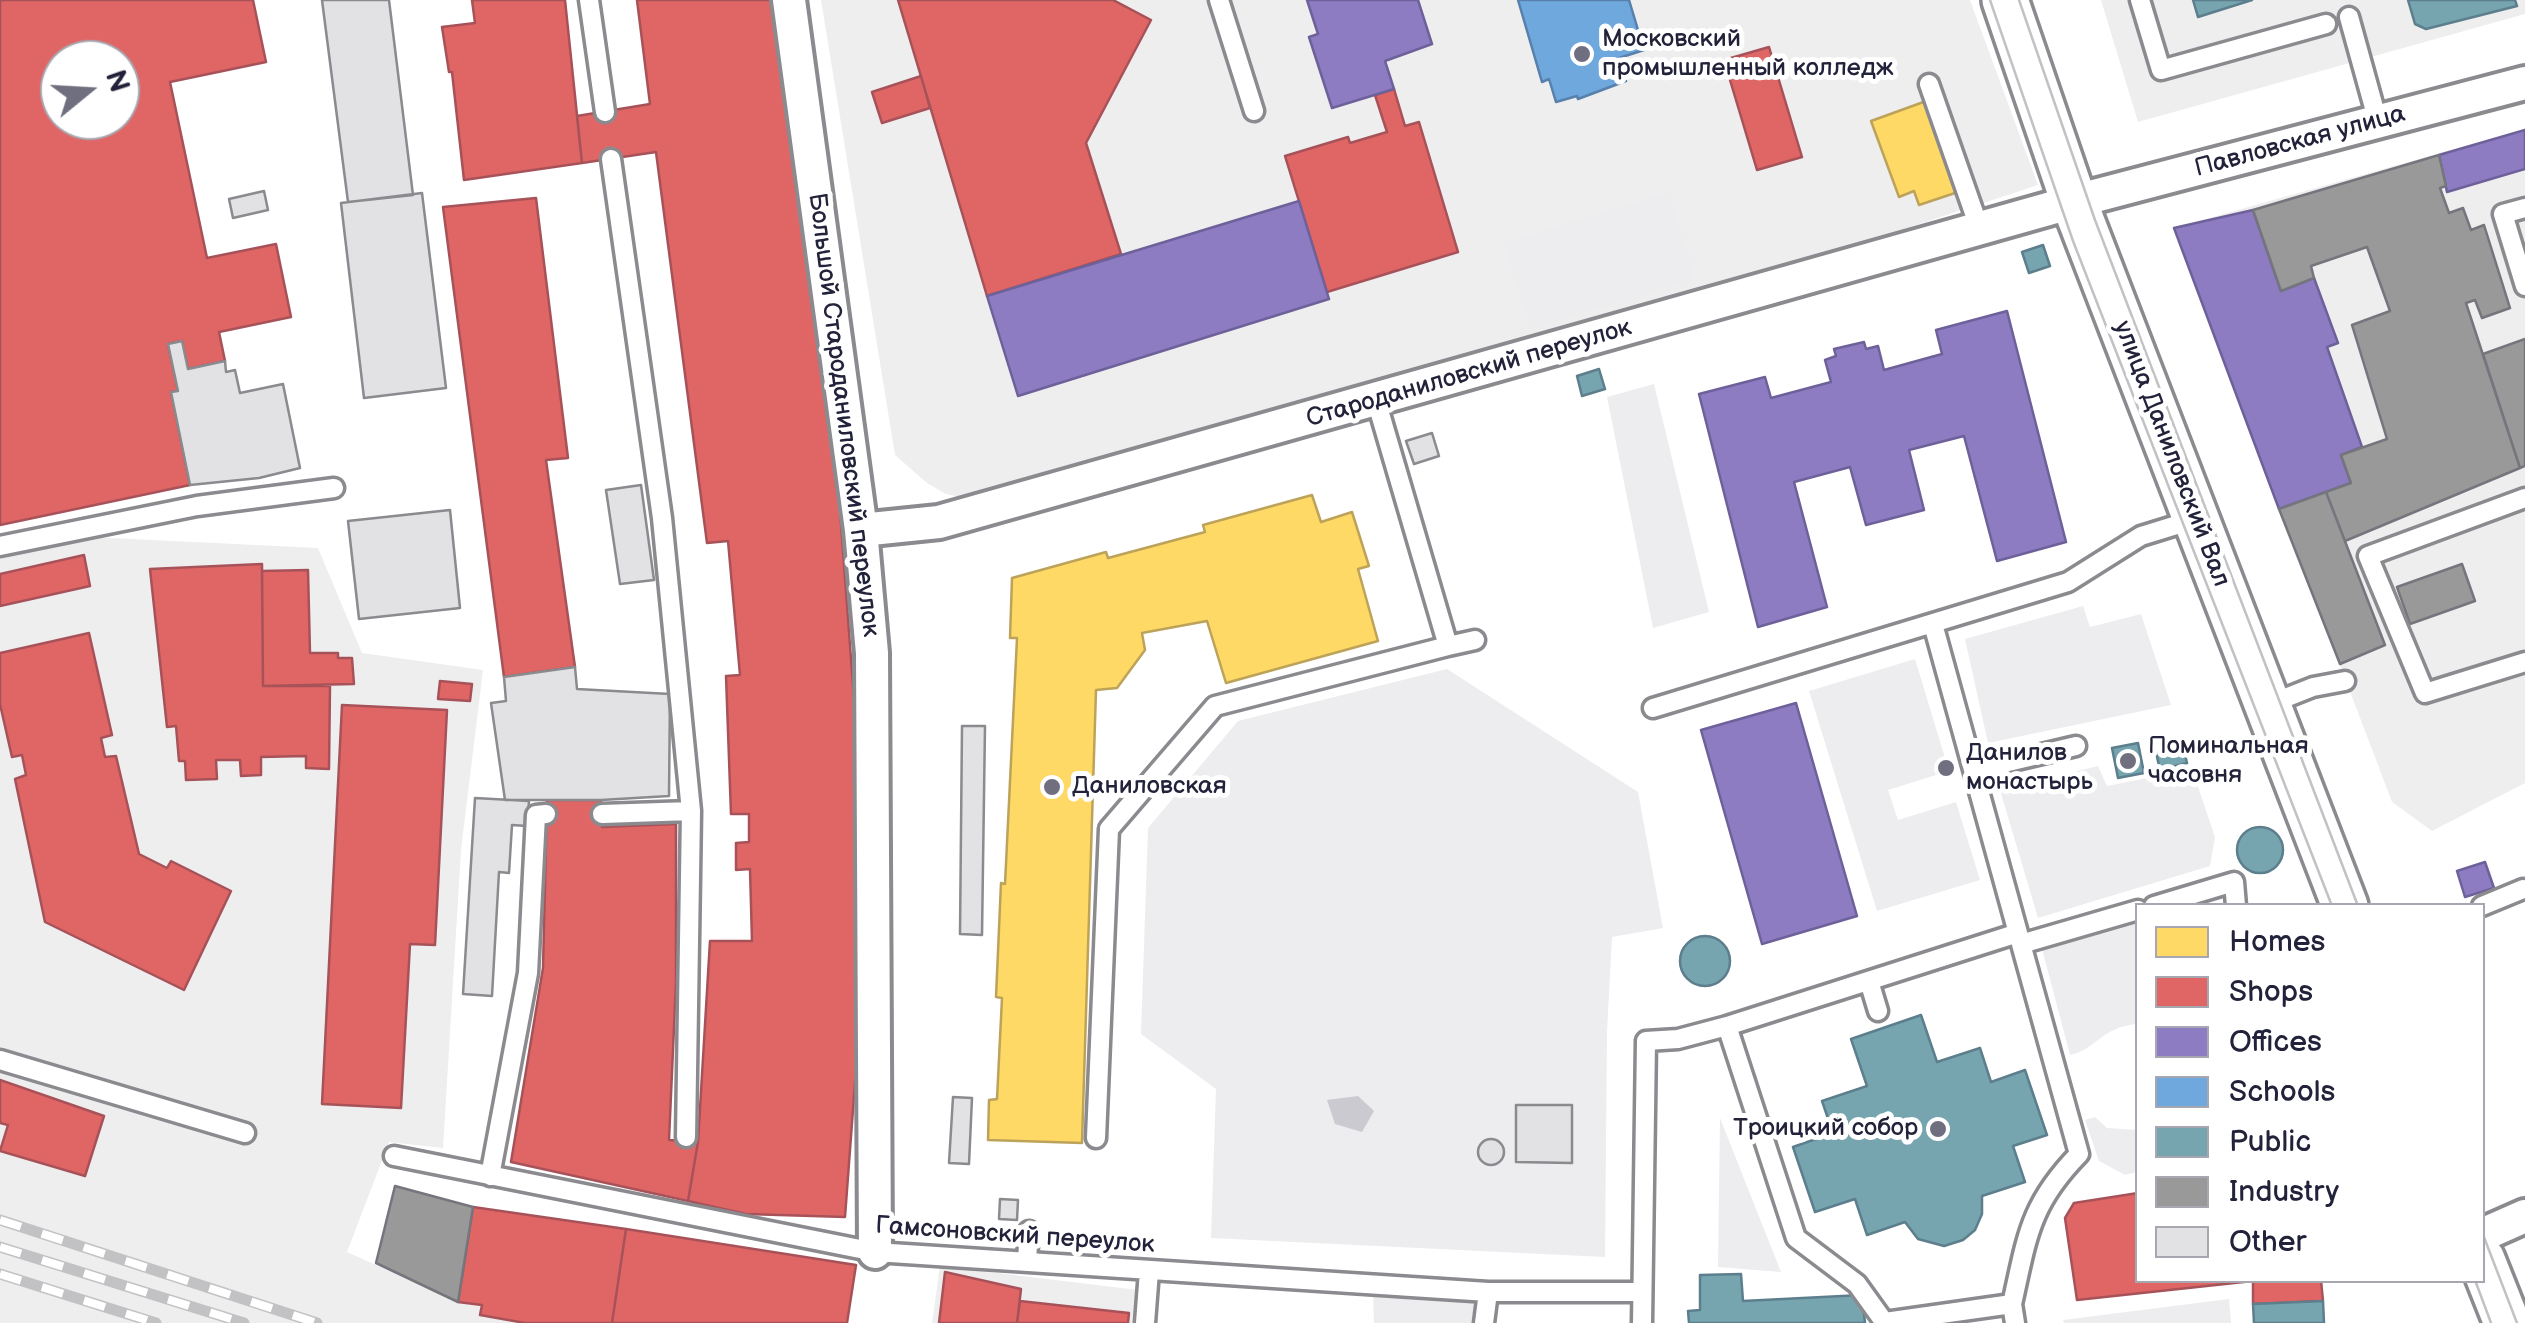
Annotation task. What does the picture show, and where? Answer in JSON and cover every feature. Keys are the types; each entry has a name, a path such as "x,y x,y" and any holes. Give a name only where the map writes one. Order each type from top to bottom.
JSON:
{"main road":[{"name":"улица Даниловский Вал","path":"2005,0 2074,202 2344,903"},
{"path":"2485,1268 2507,1323"}],"street":[{"name":"Большой Староданиловский переулок","path":"789,0 861,530 872,653 875,1259"},
{"name":"Павловская улица","path":"2074,202 2525,83"},
{"name":"Староданиловский переулок","path":"861,530 939,522 2074,202"},
{"path":"2485,1234 2525,1216"}],"lane":[{"path":"589,0 605,112"},
{"path":"1218,0 1254,111"},
{"path":"2140,0 2161,70 2326,24"},
{"path":"2349,17 2378,122"},
{"path":"1929,84 1980,230"},
{"path":"610,159 662,518 692,812 686,1137"},
{"path":"2525,208 2503,214 2525,286"},
{"path":"1376,400 1448,646"},
{"path":"0,546 197,506 334,488"},
{"path":"2525,498 2368,556 2425,694 2525,662"},
{"path":"1653,708 2068,582 2141,536 2196,519"},
{"path":"1727,1026 1796,1238 1857,1284 1885,1322 2014,1314 2031,1220 2056,1177 2079,1154 1933,624"},
{"path":"1096,1138 1110,829 1215,706 1475,640"},
{"path":"2268,705 2313,686 2346,681"},
{"path":"1974,770 2076,746"},
{"path":"602,814 692,812"},
{"path":"490,1176 528,973 536,815 546,814"},
{"path":"2164,903 2234,882 2236,903"},
{"path":"2485,905 2524,889"},
{"path":"1642,1323 1646,1041 1678,1039 1727,1026 2019,939 2135,911"},
{"path":"1868,982 1878,1011"},
{"path":"0,1060 245,1133"},
{"name":"Гамсоновский переулок","path":"394,1156 875,1259 1027,1260 1488,1292 1642,1292"},
{"path":"1027,1260 1029,1231"},
{"path":"1145,1323 1150,1271"},
{"path":"1484,1323 1488,1292"}],"shaded area":[{"path":"821,0 1970,0 2038,185 1539,349 1345,389 960,497 927,483 895,455"},
{"path":"2101,0 2525,0 2525,14 2138,122"},
{"path":"2525,129 2525,783 2432,831 2392,802 2174,228"},
{"path":"1668,193 1695,278 1531,329 1504,243"},
{"path":"1654,384 1709,612 1653,628 1607,397"},
{"path":"90,537 318,548 362,653 483,670 461,850 443,1148 389,1142 347,1252 458,1302 482,1305 481,1315 525,1323 0,1323 0,559"},
{"path":"2083,606 2090,627 2141,614 2171,705 1988,743 1965,639"},
{"path":"1915,659 1949,771 1888,790 1898,820 1956,802 1980,880 1877,911 1809,691"},
{"path":"1447,669 1638,792 1663,928 1612,937 1605,1257 1211,1238 1216,1089 1141,1034 1148,828 1238,721"},
{"path":"2098,766 2107,786 2192,769 2215,837 2210,866 2038,918 2000,790"},
{"path":"2135,921 2135,1024 2115,1029 2070,1055 2042,949"},
{"path":"1358,1096 1374,1111 1362,1132 1335,1124 1327,1100"},
{"path":"2095,1117 2107,1128 2135,1130 2135,1172 2125,1175 2099,1161 2085,1120"},
{"path":"1720,1118 1781,1272 1718,1267"},
{"path":"940,1266 1138,1290 1134,1323 932,1323"},
{"path":"1373,1295 1475,1301 1490,1323 1374,1323"},
{"path":"2229,1299 2231,1323 2063,1320"}],"building: Homes":[{"path":"1929,100 1961,191 1919,205 1914,191 1899,197 1871,121"},
{"name":"Даниловская","path":"1312,495 1321,522 1352,512 1369,566 1358,569 1378,641 1226,683 1207,621 1142,633 1145,650 1117,688 1096,690 1082,1143 988,1140 989,1100 997,1099 1002,998 996,997 1017,638 1010,638 1012,578 1106,552 1108,558 1205,532 1203,525"}],"building: Shops":[{"path":"0,0 253,0 266,62 170,82 207,258 276,244 291,317 219,332 225,361 188,369 182,341 168,344 178,391 171,392 190,485 0,525"},
{"path":"472,0 565,0 582,163 464,180 452,72 442,27 475,23"},
{"path":"637,0 777,0 838,483 857,740 861,1002 845,1217 746,1214 688,1201 698,1142 710,941 752,941 750,869 736,870 736,843 749,842 749,814 731,814 726,676 740,675 728,541 707,543 656,152 582,163 577,116 650,104"},
{"path":"898,0 1113,0 1151,20 1086,143 1121,254 987,296"},
{"path":"1769,47 1802,157 1757,170 1724,60"},
{"path":"921,76 930,108 882,123 872,92"},
{"path":"1394,89 1405,126 1419,122 1458,252 1327,292 1285,156 1348,137 1350,143 1387,132 1375,95"},
{"path":"536,198 568,458 546,460 575,667 504,677 443,207"},
{"path":"84,555 90,586 0,606 0,574"},
{"path":"262,564 263,686 330,686 329,769 306,768 306,756 261,757 261,775 241,776 240,760 216,760 217,779 186,780 185,761 179,761 176,726 167,727 150,569"},
{"path":"308,570 310,653 338,653 338,658 352,658 354,684 263,686 262,571"},
{"path":"89,633 112,735 101,738 105,757 116,756 139,854 167,868 171,861 231,891 184,990 45,922 15,779 26,775 22,755 12,757 0,704 0,653"},
{"path":"440,681 472,684 470,701 438,699"},
{"path":"342,705 447,710 435,945 410,944 401,1108 322,1104"},
{"path":"547,800 601,800 602,827 676,824 676,982 669,1140 698,1142 688,1201 511,1162 543,968"},
{"path":"0,1080 104,1116 85,1176 0,1151 8,1125 0,1123"},
{"path":"2135,1193 2135,1283 2234,1283 2077,1300 2065,1218 2074,1203"},
{"path":"473,1207 626,1229 612,1323 525,1323 480,1315 482,1305 458,1302"},
{"path":"626,1229 856,1265 847,1323 612,1323"},
{"path":"945,1272 1021,1289 1017,1323 939,1323"},
{"path":"2253,1283 2321,1283 2323,1301 2253,1304"},
{"path":"1020,1301 1129,1313 1128,1323 1017,1323"}],"building: Offices":[{"path":"1307,0 1418,0 1432,44 1385,61 1394,89 1332,108 1309,37 1318,34"},
{"path":"2525,130 2525,169 2447,192 2439,155"},
{"path":"1299,201 1329,299 1018,396 987,296"},
{"path":"2253,210 2281,291 2314,278 2338,343 2327,347 2362,447 2341,455 2351,483 2279,509 2174,228"},
{"path":"2007,311 2066,542 1997,561 1964,436 1909,450 1924,510 1866,525 1850,467 1794,482 1827,607 1758,627 1699,394 1765,377 1771,398 1831,382 1825,360 1836,356 1834,349 1864,342 1866,349 1878,346 1884,370 1942,354 1936,330"},
{"path":"1796,703 1857,916 1762,944 1701,730"},
{"path":"2485,862 2494,888 2465,897 2457,871"}],"building: Schools":[{"name":"Московский промышленный колледж","path":"1518,0 1629,0 1644,50 1619,58 1626,81 1578,99 1577,96 1556,102 1549,79 1542,82"}],"building: Public":[{"path":"2193,0 2252,0 2198,17"},
{"path":"2408,0 2515,0 2517,6 2426,29 2415,24"},
{"path":"2043,245 2050,266 2029,273 2022,252"},
{"path":"1599,369 1605,389 1582,396 1577,376"},
{"path":"2182,742 2187,763 2160,770 2155,748"},
{"name":"Поминальная часовня","path":"2138,743 2144,773 2118,778 2112,748"},
{"path":"2260,827 2276,834 2283,850 2276,866 2260,873 2244,866 2237,850 2244,834"},
{"path":"1705,936 1723,943 1730,961 1723,979 1705,986 1687,979 1680,961 1687,943"},
{"name":"Троицкий собор","path":"1921,1015 1937,1062 1980,1048 1991,1082 2025,1070 2047,1135 2013,1146 2025,1182 1982,1196 1982,1214 1975,1230 1963,1240 1944,1246 1918,1239 1905,1222 1867,1235 1855,1199 1815,1212 1793,1147 1833,1133 1822,1101 1867,1086 1851,1039"},
{"path":"1741,1274 1743,1301 1862,1295 1865,1323 1689,1323 1688,1311 1700,1310 1700,1275"},
{"path":"2323,1301 2324,1323 2254,1323 2253,1304"}],"building: Industry":[{"path":"2439,155 2446,186 2440,188 2449,213 2463,208 2471,230 2484,225 2510,308 2482,318 2475,300 2466,303 2520,468 2345,541 2326,492 2351,483 2341,455 2387,439 2352,325 2390,311 2367,247 2311,266 2314,278 2281,291 2253,210"},
{"path":"2525,339 2525,466 2520,468 2483,354"},
{"path":"2326,492 2385,645 2340,664 2279,509"},
{"path":"2462,564 2475,601 2410,624 2397,587"},
{"path":"395,1186 473,1207 458,1302 376,1263"}],"building: Other":[{"path":"322,0 389,0 413,195 348,202"},
{"path":"264,191 268,210 233,218 229,199"},
{"path":"422,193 446,388 364,398 341,203"},
{"path":"182,341 188,369 225,361 226,372 235,370 240,393 283,384 300,468 259,478 190,485 171,392 178,391 168,344"},
{"path":"1432,433 1439,456 1414,464 1406,441"},
{"path":"641,485 654,580 620,584 606,490"},
{"path":"450,510 460,608 359,619 348,521"},
{"path":"575,667 577,689 670,694 669,796 505,800 491,703 506,701 504,677"},
{"path":"962,726 985,726 982,935 960,934"},
{"path":"475,798 529,801 527,826 512,825 509,873 499,872 492,996 463,994"},
{"path":"953,1097 972,1098 969,1164 949,1163"},
{"path":"1516,1105 1572,1105 1572,1163 1516,1162"},
{"path":"1491,1139 1500,1143 1504,1152 1500,1161 1491,1165 1482,1161 1478,1152 1482,1143"},
{"path":"1000,1199 1018,1200 1017,1220 999,1219"}],"tram line":[{"path":"1990,0 2073,241 2331,903"},
{"path":"2019,0 2095,220 2357,903"},
{"path":"2485,1240 2517,1323"},
{"path":"2476,1283 2491,1323"}],"railway":[{"path":"0,1220 317,1323"},
{"path":"0,1247 244,1323"},
{"path":"0,1274 156,1323"}],"place":[{"name":"Московский промышленный колледж","path":"1582,54"},
{"name":"Поминальная часовня","path":"2128,761"},
{"name":"Данилов монастырь","path":"1946,768"},
{"name":"Даниловская","path":"1052,787"},
{"name":"Троицкий собор","path":"1938,1129"}]}
